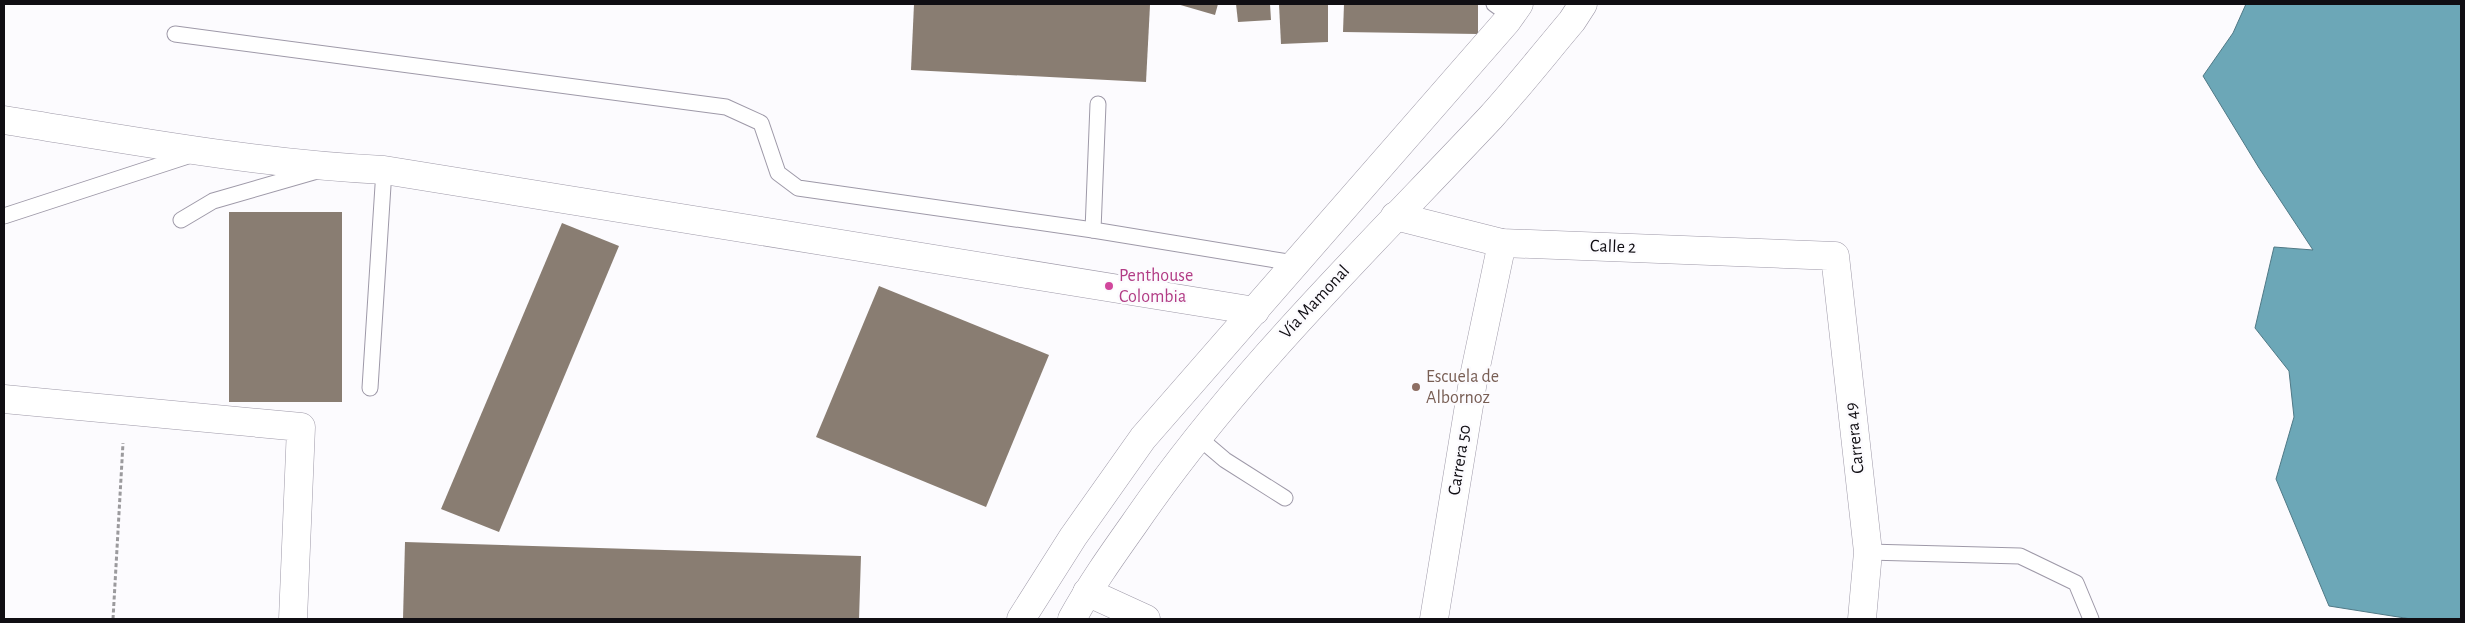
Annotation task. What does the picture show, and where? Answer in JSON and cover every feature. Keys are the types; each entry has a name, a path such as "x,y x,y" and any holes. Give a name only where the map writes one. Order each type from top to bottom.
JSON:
{"street":[{"name":"Vía Mamonal","path":"1072,619 1087,592 1169,474 1198,437 1276,345 1395,216 1492,115 1572,21 1583,4"},
{"path":"1021,619 1073,537 1143,438 1294,264 1506,9"},
{"path":"4,120 204,151 330,168 384,170 1255,310"},
{"name":"Calle 2","path":"1395,216 1502,243 1835,256"},
{"name":"Carrera 50","path":"1434,619 1473,380 1502,243"},
{"name":"Carrera 49","path":"1835,256 1868,552 1862,619"},
{"path":"4,399 301,427 292,619"},
{"path":"1087,592 1146,619"}],"lane":[{"path":"175,34 726,107 761,123 778,173 798,188 1093,230 1294,264"},
{"path":"1093,230 1098,104"},
{"path":"4,216 204,151"},
{"path":"181,220 213,202 330,168"},
{"path":"370,388 384,170"},
{"path":"1198,437 1225,460 1285,498"},
{"path":"1868,552 2020,556 2076,582 2091,619"}],"path":[{"path":"113,619 124,410"}],"water":[{"path":"2246,4 2461,4 2461,619 2411,619 2329,606 2276,479 2294,417 2289,371 2255,328 2274,247 2313,250 2259,168 2203,76 2233,33"}],"building":[{"path":"914,4 1150,5 1146,82 911,70"},
{"path":"1177,4 1218,4 1215,15"},
{"path":"1236,4 1270,4 1271,20 1238,22"},
{"path":"1279,4 1328,4 1328,42 1281,44"},
{"path":"1344,4 1478,4 1478,34 1343,32"},
{"path":"229,212 342,212 342,402 229,402"},
{"path":"562,223 619,246 499,532 441,509"},
{"path":"879,286 1049,355 986,507 816,437"},
{"path":"405,542 861,556 859,619 403,619"}],"place":[{"name":"Penthouse Colombia","path":"1109,286"},
{"name":"Escuela de Albornoz","path":"1416,387"}]}
